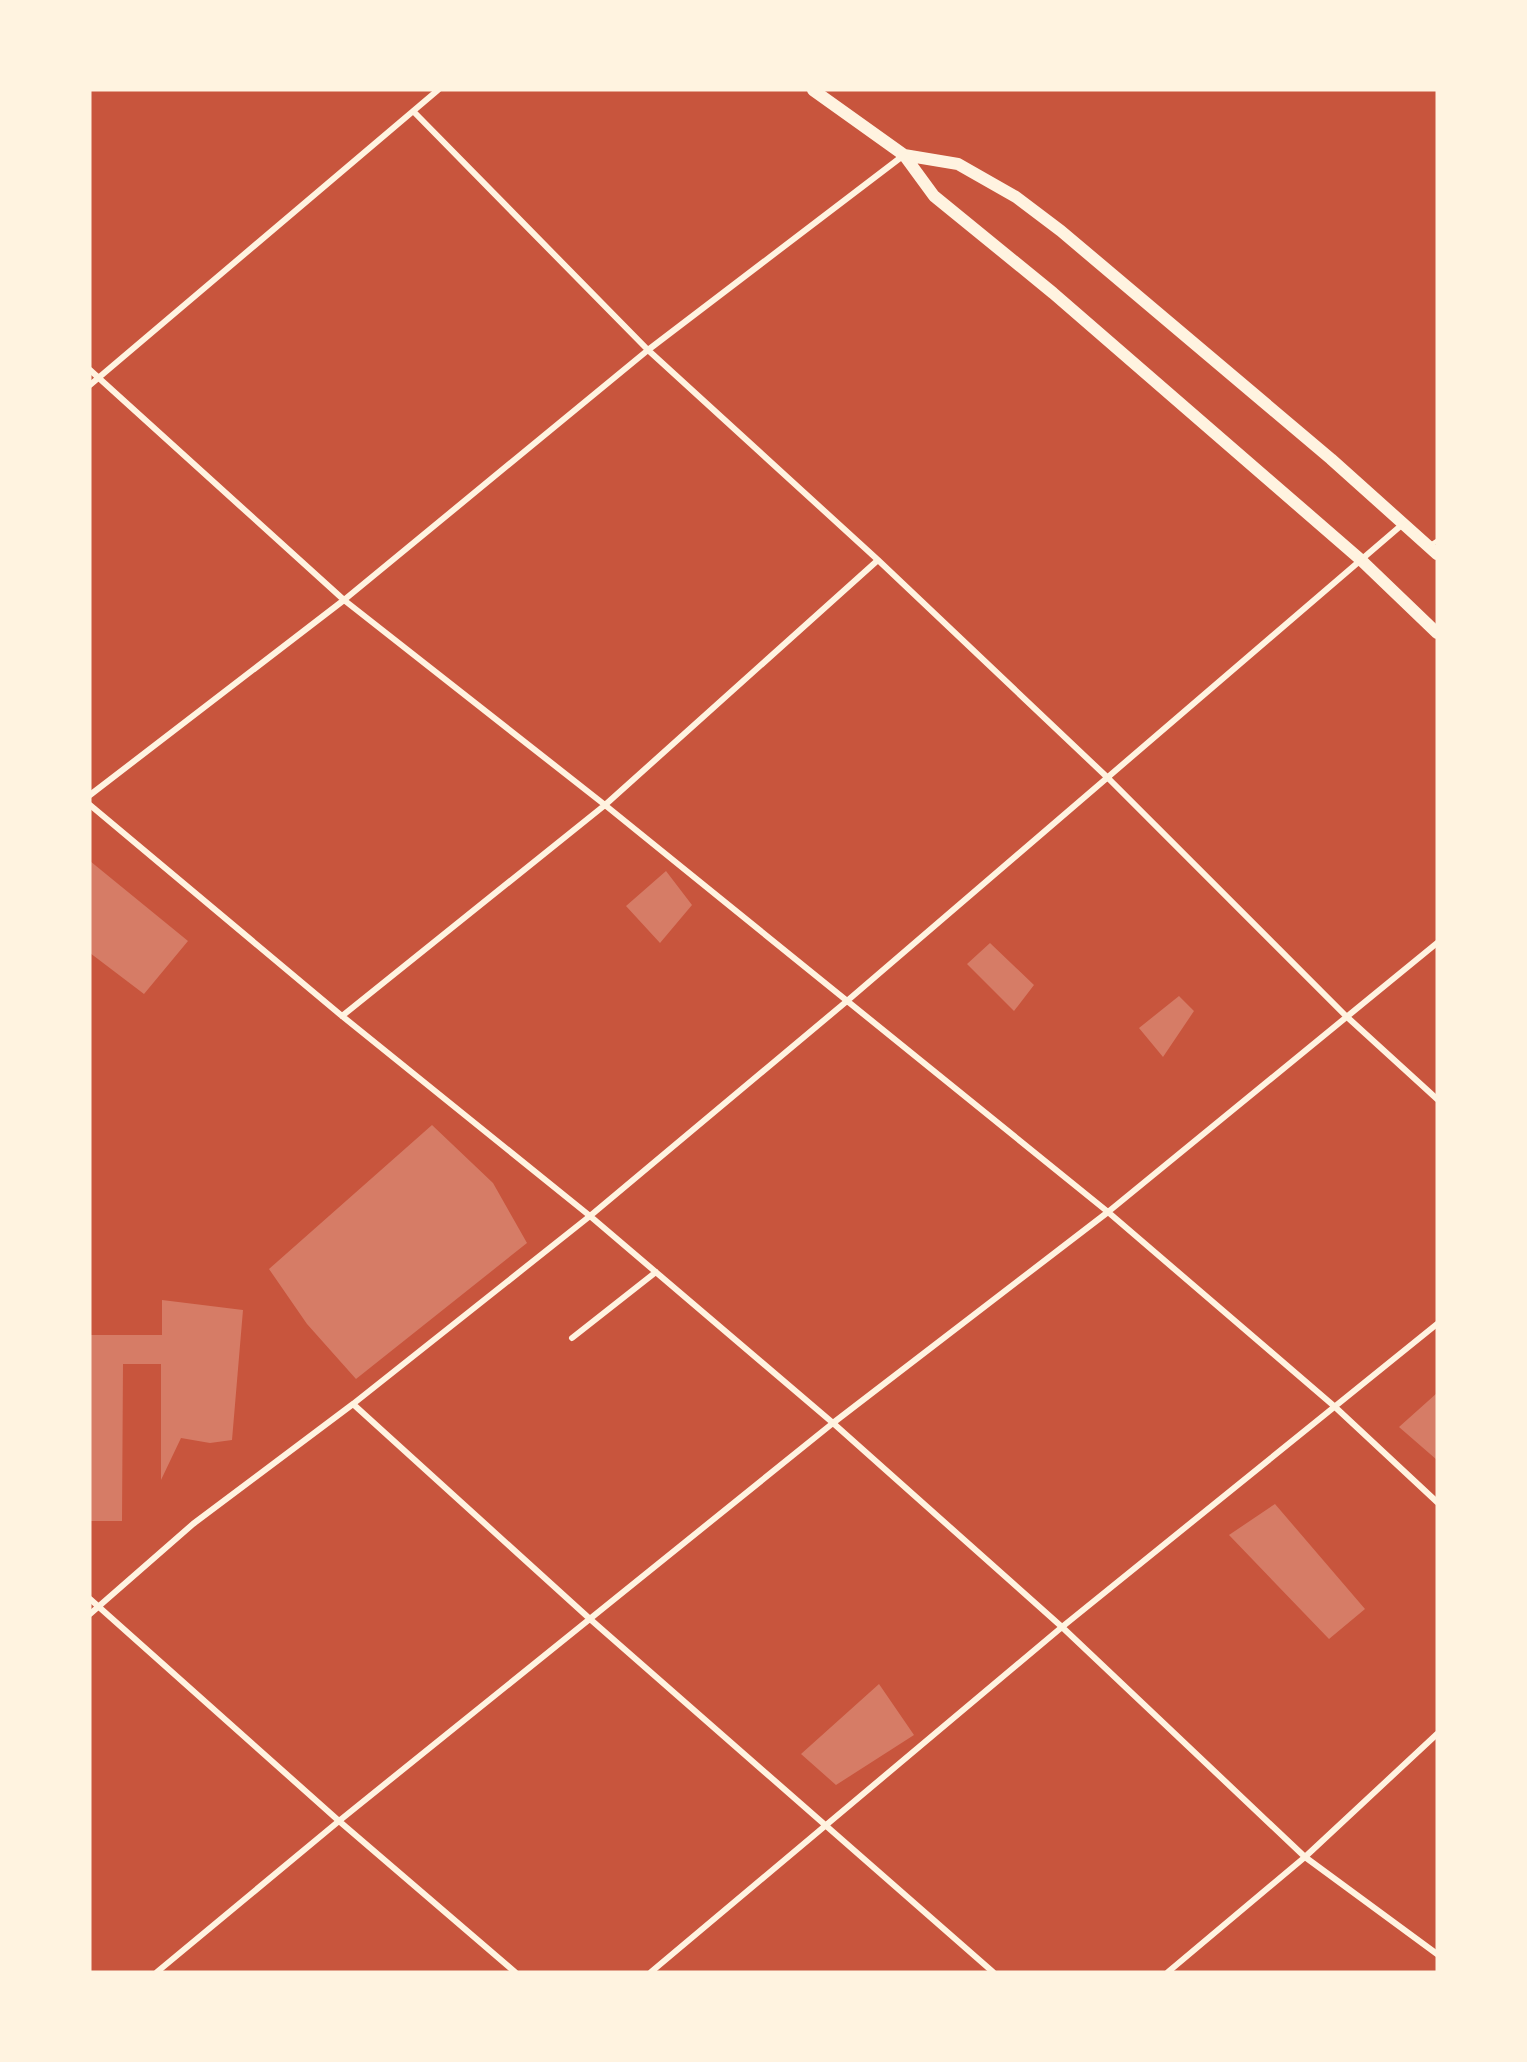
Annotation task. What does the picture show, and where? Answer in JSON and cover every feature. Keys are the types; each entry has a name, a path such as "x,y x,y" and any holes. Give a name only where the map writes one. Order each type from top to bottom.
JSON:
{"main road":[{"path":"813,90 904,155 934,196 1053,293 1361,560 1437,633"},
{"path":"904,155 958,164 1016,197 1061,231 1434,547"}],"street":[{"path":"90,385 438,90"},
{"path":"414,112 648,350 878,560 1108,778 1346,1016 1437,1099"},
{"path":"90,795 344,600 648,350 904,155"},
{"path":"90,370 344,600 605,805 1108,1212 1334,1406 1437,1502"},
{"path":"90,1614 193,1524 353,1404 590,1216 847,1001 1404,523"},
{"path":"342,1016 605,805 878,560"},
{"path":"90,805 342,1016 656,1272 833,1423 1062,1627 1305,1857 1437,1954"},
{"path":"157,1972 339,1821 833,1423 1108,1212 1437,943"},
{"path":"572,1338 656,1272"},
{"path":"651,1972 1062,1627 1437,1324"},
{"path":"353,1404 590,1619 993,1972"},
{"path":"90,1599 339,1821 515,1972"},
{"path":"1168,1972 1305,1857 1437,1734"}],"building":[{"path":"90,861 188,941 144,994 90,953"},
{"path":"666,871 692,905 660,943 626,906"},
{"path":"990,943 1034,985 1014,1011 967,964"},
{"path":"1179,996 1194,1011 1163,1057 1139,1028"},
{"path":"432,1125 493,1183 527,1243 356,1379 307,1324 269,1269"},
{"path":"162,1300 243,1310 232,1440 210,1443 181,1438 161,1480 161,1364 123,1364 122,1521 90,1521 90,1335 162,1335"},
{"path":"1437,1393 1437,1460 1399,1427"},
{"path":"1275,1504 1365,1609 1329,1639 1229,1535"},
{"path":"879,1684 914,1735 836,1785 801,1754"}]}
